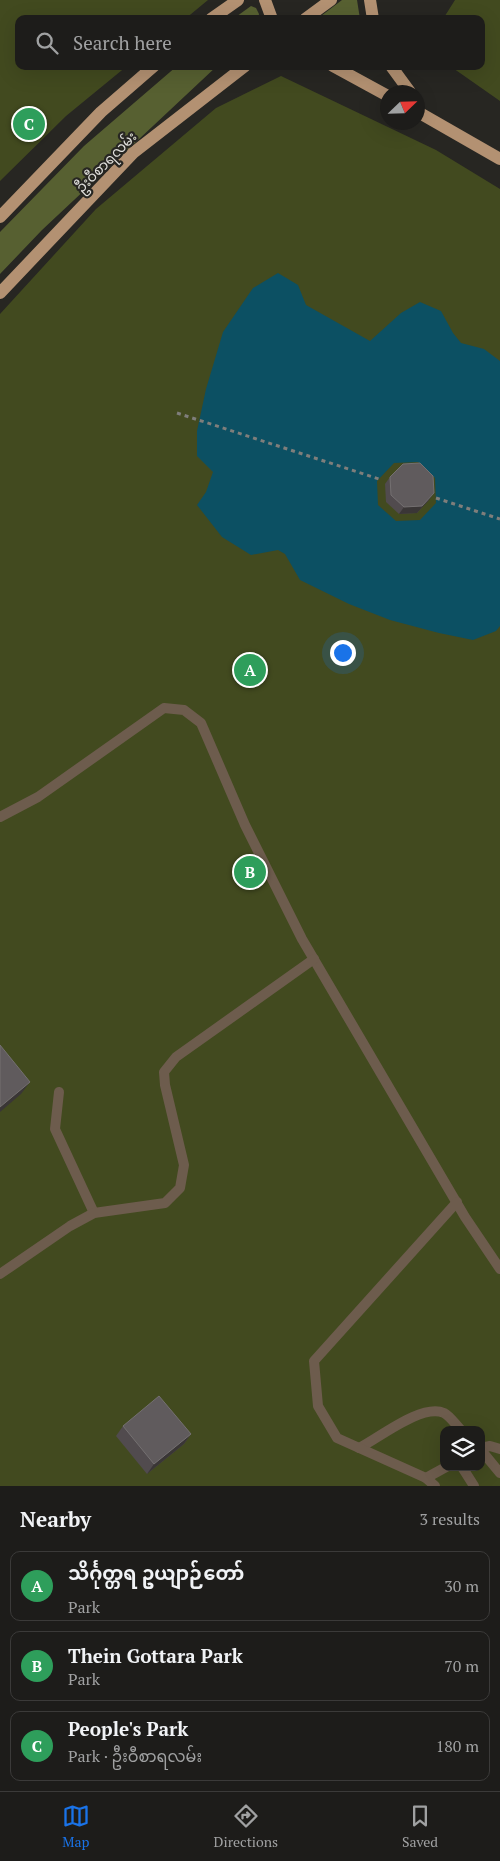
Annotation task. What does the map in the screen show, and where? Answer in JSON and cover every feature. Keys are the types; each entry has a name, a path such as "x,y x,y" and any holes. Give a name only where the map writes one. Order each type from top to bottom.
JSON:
{"main road":[{"path":"217,15 238,0"},
{"path":"266,0 271,15"},
{"path":"310,15 330,0"},
{"path":"370,0 372,15"},
{"path":"0,217 101,112 149,70"},
{"name":"ဦးဝီစာရလမ်း","path":"0,293 132,153 240,70"},
{"path":"340,70 380,92"},
{"path":"394,70 405,85"},
{"path":"425,116 500,160"}],"lane":[{"path":"0,817 38,797 164,708 184,710 201,723 245,825 302,939 457,1202 500,1269"},
{"path":"0,1274 70,1226 94,1213 165,1203 180,1188 184,1165 165,1085 164,1072 176,1057 314,959"},
{"path":"59,1092 55,1129 94,1213"},
{"path":"435,1486 426,1478 337,1438 318,1406 314,1361 457,1202"},
{"path":"360,1448 413,1417 432,1411 444,1414 457,1426"},
{"path":"485,1448 490,1446 500,1449"},
{"path":"485,1454 500,1473"},
{"path":"426,1478 440,1470"},
{"path":"465,1471 474,1486"}],"path":[{"path":"177,413 379,479"},
{"path":"436,498 500,519"}],"green space":[{"path":"0,0 208,0 190,15 15,15 15,70 122,70 66,116 0,181"},
{"path":"342,0 357,0 359,15 322,15"},
{"path":"455,0 500,0 500,101 456,70 485,70 485,15 446,15"},
{"path":"251,6 256,8 259,14 259,15 239,15"},
{"path":"172,70 213,70 42,230 0,274 0,232 84,146"},
{"path":"281,76 380,123 380,130 394,130 436,150 500,189 500,1486 0,1486 0,314 96,209 216,108"}],"water":[{"path":"278,273 298,285 306,305 370,341 401,313 420,302 441,311 461,343 484,349 500,361 500,626 496,631 473,640 390,620 349,604 300,580 285,554 278,550 251,555 222,537 197,505 206,492 213,472 197,456 197,431 206,389 223,332 253,288","holes":["418,462 435,478 436,503 420,520 396,521 378,505 377,481 394,463"]}],"building":[{"path":"420,463 433,476 434,493 422,506 404,507 391,495 390,477 403,464"},
{"path":"0,1045 30,1082 0,1107"},
{"path":"159,1396 191,1434 154,1464 123,1426"}],"place":[{"name":"People's Park","path":"29,124"},
{"name":"သိင်္ဂုတ္တရ ဥယျာဉ်တော်","path":"250,670"},
{"name":"Thein Gottara Park","path":"250,872"}]}
